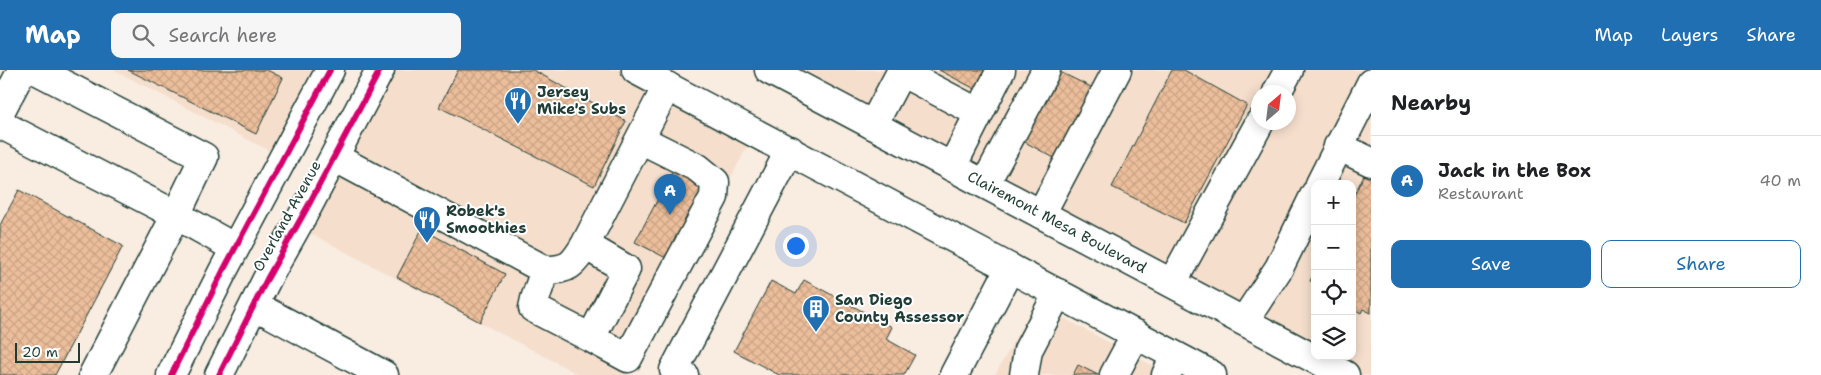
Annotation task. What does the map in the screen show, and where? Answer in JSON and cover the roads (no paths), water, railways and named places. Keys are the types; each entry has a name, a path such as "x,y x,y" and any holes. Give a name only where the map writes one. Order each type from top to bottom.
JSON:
{"main road":[{"path":"0,112 22,70"},
{"path":"36,70 204,157 176,215 92,375"},
{"name":"Overland Avenue","path":"172,375 235,248 330,70"},
{"name":"Overland Avenue","path":"220,375 254,305 380,70"},
{"path":"636,70 1136,334 1171,365 1212,375"},
{"name":"Clairemont Mesa Boulevard","path":"769,70 1345,375"},
{"path":"952,167 1001,70"},
{"path":"985,184 1046,70"},
{"path":"1041,214 1118,70"},
{"path":"1281,85 1289,70"},
{"path":"873,125 902,71 979,113"},
{"path":"1322,180 1371,83"},
{"path":"334,157 545,270 561,270 575,261 585,246 667,86"},
{"path":"0,124 176,215 235,248"},
{"path":"1172,283 1256,130"},
{"path":"545,270 534,299 533,308 628,358 714,197 715,182 698,168 640,139"},
{"path":"1338,146 1371,162"},
{"path":"684,375 674,370 790,150"},
{"path":"1244,321 1279,268 1311,202"},
{"path":"585,246 626,269 591,338"},
{"path":"954,375 1010,268"},
{"path":"1024,367 1058,293"},
{"path":"254,305 384,375"},
{"path":"1114,375 1136,334"}],"place":[{"name":"Jersey Mike's Subs","path":"518,125"},
{"name":"Jack in the Box","path":"670,215"},
{"name":"Robek's Smoothies","path":"427,244"},
{"name":"San Diego County Assessor","path":"816,333"}]}
